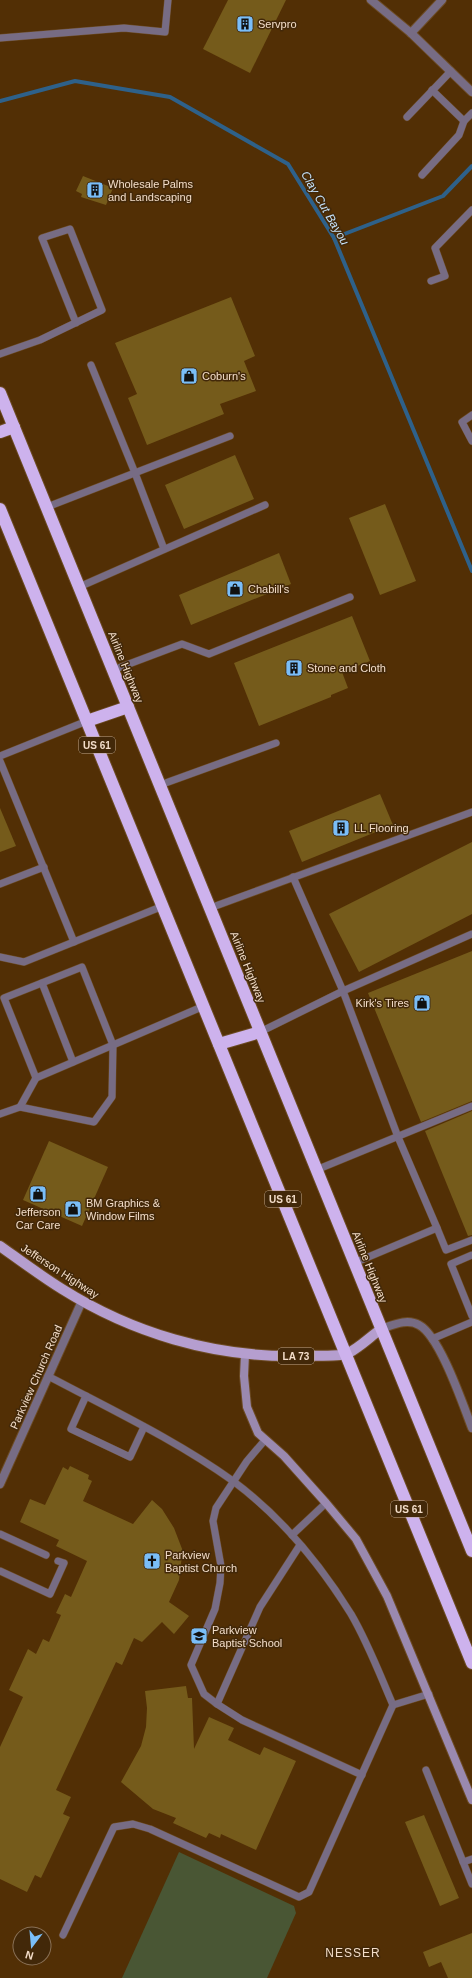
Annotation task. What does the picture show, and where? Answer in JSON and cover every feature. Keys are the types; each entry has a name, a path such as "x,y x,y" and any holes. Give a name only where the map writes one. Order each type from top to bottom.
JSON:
{"highway":[{"name":"Airline Highway","path":"0,393 472,1552"},
{"path":"0,432 14,426"},
{"name":"US 61","path":"0,509 3,525 87,721 472,1663"},
{"path":"87,721 128,707"},
{"path":"219,1044 260,1032"}],"main road":[{"name":"Jefferson Highway","path":"0,1246 63,1290 82,1301 120,1320 168,1338 201,1347 245,1354 274,1356 346,1354"},
{"path":"346,1354 381,1329"}],"street":[{"path":"371,0 411,34 472,92"},
{"path":"411,34 442,0"},
{"name":"Parkview Church Road","path":"0,1482 82,1301"},
{"path":"381,1329 400,1323 411,1322 420,1325 432,1339 448,1369 472,1428"},
{"path":"245,1354 244,1376 247,1407 258,1433 284,1456 356,1539 387,1596 430,1694 472,1800"}],"lane":[{"path":"0,38 124,28 165,32 168,0"},
{"path":"406,117 450,71"},
{"path":"432,90 464,121"},
{"path":"422,175 459,135 464,121 472,113"},
{"path":"431,281 445,276 435,248 472,210"},
{"path":"0,354 40,340 76,323 102,310 70,229 42,238 76,323"},
{"path":"92,364 164,550"},
{"path":"472,415 462,422 472,441"},
{"path":"47,507 230,436"},
{"path":"79,587 265,505"},
{"path":"113,670 182,644 208,654 350,597"},
{"path":"0,756 87,721"},
{"path":"160,785 276,742"},
{"path":"0,761 74,942"},
{"path":"210,908 472,812"},
{"path":"0,884 44,867"},
{"path":"293,877 343,991 398,1137 446,1250 472,1240"},
{"path":"0,957 24,962 163,906"},
{"path":"260,1032 343,991 472,934"},
{"path":"0,1114 20,1107 94,1122 112,1097 113,1045 82,967 4,998 36,1078"},
{"path":"42,983 73,1062"},
{"path":"20,1107 36,1078 204,1006"},
{"path":"316,1170 472,1106"},
{"path":"354,1263 437,1228"},
{"path":"472,1255 451,1264 472,1316"},
{"path":"432,1339 472,1322"},
{"path":"48,1376 179,1447 233,1481 264,1507 292,1535 330,1582 351,1614 362,1634 393,1705 309,1892 299,1897 150,1829 133,1824 114,1827 64,1934"},
{"path":"86,1396 71,1429 130,1457 144,1428"},
{"path":"265,1440 233,1481 216,1508 213,1521 221,1566 220,1583 215,1609 191,1665 204,1694 217,1704 242,1720 362,1775"},
{"path":"292,1535 326,1503"},
{"path":"0,1534 46,1555"},
{"path":"217,1704 260,1607 300,1545"},
{"path":"0,1571 50,1594 64,1563 58,1561"},
{"path":"393,1705 430,1694"},
{"path":"426,1770 472,1884"},
{"path":"463,1862 472,1859"}],"green space":[{"path":"179,1852 294,1906 296,1913 267,1978 122,1978"}],"building":[{"name":"Servpro","path":"228,0 286,0 250,73 203,49"},
{"name":"Wholesale Palms and Landscaping","path":"83,176 113,188 106,205 81,197 82,194 76,191"},
{"name":"Coburn's","path":"231,297 255,356 244,361 256,391 220,404 224,414 147,445 128,398 137,394 115,343"},
{"path":"235,455 254,499 184,529 165,485"},
{"path":"385,504 416,581 380,595 349,518"},
{"name":"Chabill's","path":"279,553 291,584 191,625 179,595"},
{"name":"Stone and Cloth","path":"352,616 370,661 342,672 348,688 331,695 331,697 259,726 234,663"},
{"name":"LL Flooring","path":"380,794 393,825 302,862 289,831"},
{"path":"0,808 16,846 0,852"},
{"path":"472,842 472,914 359,972 329,914"},
{"path":"472,951 472,1101 421,1122 368,993"},
{"path":"472,1111 472,1235 468,1236 425,1131"},
{"path":"49,1141 108,1167 82,1226 23,1200"},
{"path":"70,1466 89,1475 88,1479 92,1481 83,1501 133,1524 152,1500 162,1509 174,1528 184,1554 182,1555 179,1580 169,1602 189,1616 174,1634 162,1622 142,1642 134,1638 122,1665 116,1662 56,1790 71,1797 63,1814 70,1817 41,1878 35,1875 27,1892 0,1879 0,1747 23,1697 9,1690 28,1649 36,1654 43,1639 49,1642 61,1615 56,1613 65,1594 71,1597 87,1561 56,1546 59,1540 20,1522 30,1499 45,1505 63,1467 68,1470"},
{"path":"186,1686 188,1698 192,1698 194,1749 209,1717 234,1728 228,1740 260,1755 264,1747 296,1761 256,1850 221,1834 220,1838 209,1833 206,1838 173,1823 176,1818 153,1809 121,1782 141,1746 146,1727 147,1708 145,1691"},
{"path":"424,1815 459,1898 440,1906 405,1822"},
{"path":"472,1933 472,1978 448,1978 441,1962 429,1967 423,1952"}],"waterway":[{"name":"Clay Cut Bayou","path":"0,101 75,81 170,97 288,164 334,238 472,571"},
{"path":"334,238 443,196 472,166"}],"place":[{"name":"Servpro","path":"245,24"},
{"name":"Wholesale Palms and Landscaping","path":"95,190"},
{"name":"Coburn's","path":"189,376"},
{"name":"Chabill's","path":"235,589"},
{"name":"Stone and Cloth","path":"294,668"},
{"name":"LL Flooring","path":"341,828"},
{"name":"Kirk's Tires","path":"422,1003"},
{"name":"Jefferson Car Care","path":"38,1194"},
{"name":"BM Graphics & Window Films","path":"73,1209"},
{"name":"Parkview Baptist Church","path":"152,1561"},
{"name":"Parkview Baptist School","path":"199,1636"}],"district":[{"name":"NESSER","path":"353,1953"}]}
